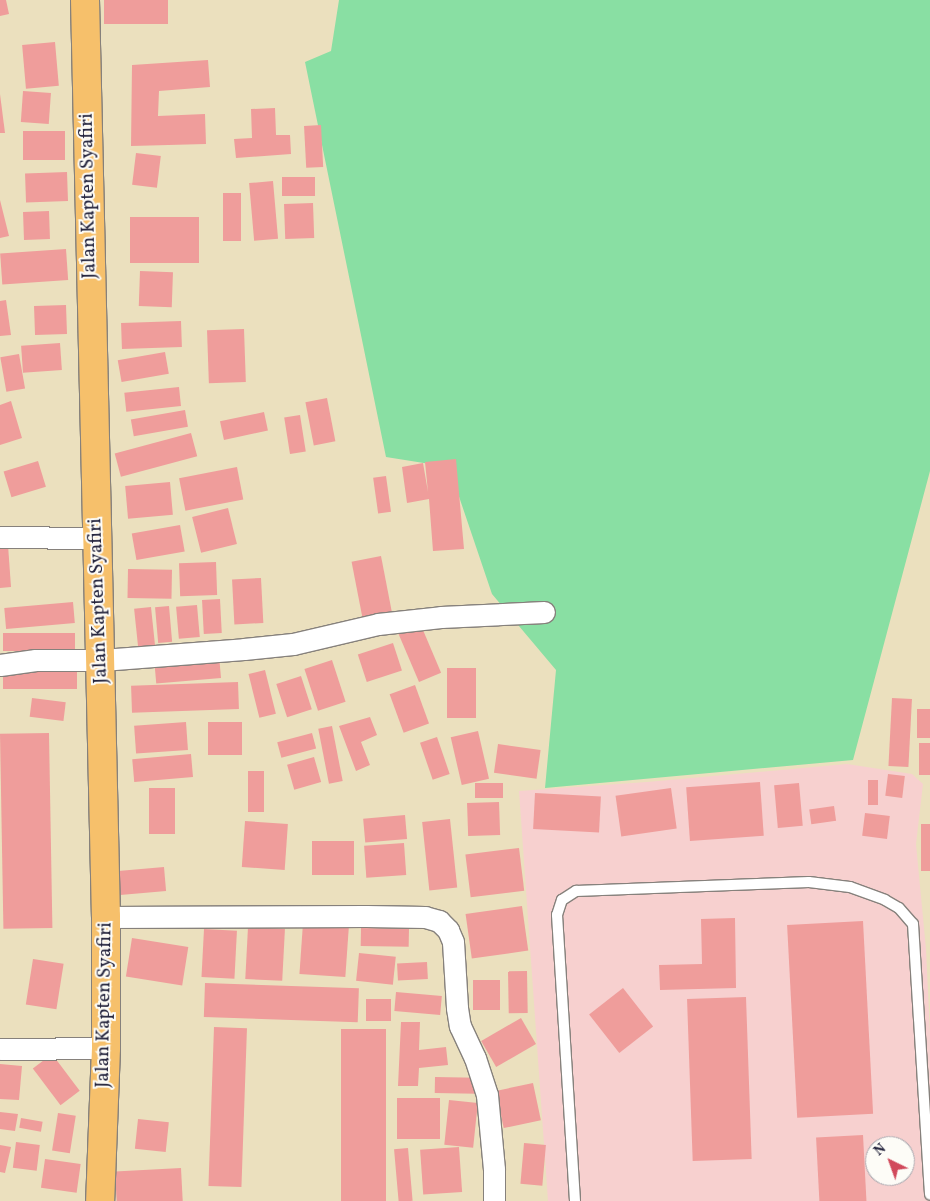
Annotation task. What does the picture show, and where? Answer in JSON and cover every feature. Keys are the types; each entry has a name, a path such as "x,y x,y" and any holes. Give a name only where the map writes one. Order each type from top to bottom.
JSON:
{"highway":[{"name":"Jalan Kapten Syafiri","path":"85,0 97,538 102,660 106,916 106,1048 100,1201"}],"street":[{"path":"0,537 97,538"},
{"path":"0,665 36,660 102,660 293,644 378,624 441,617 544,612"},
{"path":"106,916 386,916 425,917 439,921 448,930 453,942 460,1026 475,1058 488,1095 494,1169 494,1201"},
{"path":"0,1049 106,1048"}],"lane":[{"path":"575,1201 557,914 562,900 576,891 809,882 850,887 878,898 899,908 913,924 930,1194"}],"shaded area":[{"path":"847,764 912,774 923,784 916,844 926,949 930,1033 930,1201 548,1201 519,791 647,782"}],"green space":[{"path":"339,0 930,0 930,471 853,760 545,788 556,670 492,594 449,467 386,457 305,62 331,51"}],"building":[{"path":"0,0 6,0 9,14 0,16"},
{"path":"104,0 168,0 168,24 104,24"},
{"path":"55,42 59,86 26,89 22,45"},
{"path":"208,60 210,87 159,91 158,116 205,114 206,144 131,146 132,65"},
{"path":"23,91 51,93 49,124 21,122"},
{"path":"0,94 5,133 0,133"},
{"path":"275,108 276,135 290,135 291,154 236,158 234,139 252,138 251,109"},
{"path":"321,125 323,167 306,168 304,126"},
{"path":"23,131 65,131 65,160 23,160"},
{"path":"136,153 161,156 157,188 132,185"},
{"path":"67,172 68,201 26,202 25,173"},
{"path":"282,177 315,177 315,196 282,196"},
{"path":"273,181 278,239 254,241 249,183"},
{"path":"223,193 241,193 241,241 223,241"},
{"path":"0,200 9,236 0,238"},
{"path":"313,203 314,238 285,239 284,204"},
{"path":"49,211 50,239 24,240 23,212"},
{"path":"130,217 199,217 199,263 130,263"},
{"path":"66,249 68,280 2,285 0,254"},
{"path":"140,271 173,272 172,307 139,306"},
{"path":"6,300 11,335 0,336 0,301"},
{"path":"66,305 67,334 35,335 34,306"},
{"path":"181,321 182,347 122,349 121,323"},
{"path":"244,329 246,382 209,383 207,330"},
{"path":"60,343 62,370 23,373 21,346"},
{"path":"165,352 169,374 122,382 118,360"},
{"path":"19,354 25,388 6,392 0,357"},
{"path":"179,387 181,406 126,412 124,393"},
{"path":"327,398 335,441 314,445 305,402"},
{"path":"11,401 22,438 0,445 0,405"},
{"path":"185,410 188,427 134,436 131,420"},
{"path":"264,412 268,431 224,440 220,421"},
{"path":"300,415 306,452 290,454 284,418"},
{"path":"191,433 197,456 121,477 115,453"},
{"path":"456,459 464,549 433,551 429,499 407,503 402,467 423,463 428,492 425,462"},
{"path":"38,461 46,487 11,497 4,472"},
{"path":"237,467 243,499 185,511 179,478"},
{"path":"386,476 391,512 378,513 373,478"},
{"path":"170,482 173,515 128,519 125,486"},
{"path":"228,508 237,544 201,553 192,517"},
{"path":"180,525 185,552 136,560 132,534"},
{"path":"8,545 11,587 0,588 0,546"},
{"path":"381,556 392,615 363,621 352,562"},
{"path":"216,562 217,595 180,596 179,563"},
{"path":"128,569 172,570 171,599 127,598"},
{"path":"261,578 263,623 234,624 232,580"},
{"path":"220,599 222,633 204,634 202,600"},
{"path":"73,602 75,623 6,629 4,608"},
{"path":"197,605 200,637 179,639 176,607"},
{"path":"169,606 172,642 158,643 155,607"},
{"path":"151,607 155,646 138,648 134,609"},
{"path":"420,623 441,673 419,682 398,632"},
{"path":"3,633 75,633 75,651 3,651"},
{"path":"393,643 402,671 367,682 358,654"},
{"path":"219,655 221,678 156,684 154,661"},
{"path":"332,660 346,702 318,711 304,669"},
{"path":"447,668 476,668 476,718 447,718"},
{"path":"265,670 276,714 259,718 249,674"},
{"path":"3,671 77,671 77,689 3,689"},
{"path":"301,676 312,709 287,717 276,684"},
{"path":"238,682 239,709 132,713 131,686"},
{"path":"415,685 429,724 404,733 390,694"},
{"path":"32,698 66,702 63,721 30,717"},
{"path":"892,698 912,699 908,767 888,766"},
{"path":"917,709 930,709 930,738 917,738"},
{"path":"370,717 377,735 361,742 370,765 356,771 339,726"},
{"path":"186,722 188,750 136,754 134,726"},
{"path":"208,722 242,722 242,755 208,755"},
{"path":"332,726 343,781 329,784 318,729"},
{"path":"478,731 489,779 462,785 451,737"},
{"path":"49,733 52,928 3,929 0,734"},
{"path":"312,733 316,748 281,758 277,742"},
{"path":"437,737 450,774 433,780 420,743"},
{"path":"919,743 930,743 930,775 919,775"},
{"path":"498,744 541,750 537,779 494,773"},
{"path":"191,754 193,777 134,782 132,759"},
{"path":"314,757 321,782 294,790 287,765"},
{"path":"248,771 264,771 264,812 248,812"},
{"path":"888,774 905,776 902,798 885,796"},
{"path":"868,780 878,780 878,805 868,805"},
{"path":"760,782 764,836 690,841 686,787"},
{"path":"475,783 503,783 503,798 475,798"},
{"path":"799,783 803,826 778,828 774,785"},
{"path":"149,788 175,788 175,834 149,834"},
{"path":"671,788 677,829 621,836 616,796"},
{"path":"535,793 601,796 599,832 533,829"},
{"path":"499,802 500,835 468,836 467,803"},
{"path":"834,806 836,821 811,824 809,809"},
{"path":"865,813 890,816 887,839 862,836"},
{"path":"405,815 407,839 365,843 363,819"},
{"path":"450,819 457,888 429,891 422,822"},
{"path":"245,821 288,824 285,870 242,867"},
{"path":"921,824 930,824 930,871 921,871"},
{"path":"312,841 354,841 354,875 312,875"},
{"path":"404,843 406,875 366,878 364,846"},
{"path":"519,848 524,891 471,897 465,855"},
{"path":"164,867 166,891 120,895 118,871"},
{"path":"522,906 528,951 472,958 466,914"},
{"path":"735,918 736,988 660,990 659,965 702,964 701,919"},
{"path":"863,921 873,1114 797,1118 787,925"},
{"path":"303,923 349,926 345,977 299,974"},
{"path":"248,927 285,929 282,981 245,979"},
{"path":"361,928 409,929 409,947 361,946"},
{"path":"204,929 237,931 234,979 201,977"},
{"path":"132,938 188,947 182,985 126,977"},
{"path":"359,953 396,957 393,985 356,981"},
{"path":"33,959 64,964 56,1009 26,1004"},
{"path":"427,962 428,979 398,981 397,964"},
{"path":"508,971 527,971 528,1013 509,1013"},
{"path":"473,980 500,980 500,1010 473,1010"},
{"path":"205,983 359,988 358,1022 204,1017"},
{"path":"623,988 653,1027 619,1053 589,1014"},
{"path":"396,992 442,996 440,1015 394,1011"},
{"path":"746,997 752,1159 693,1161 687,999"},
{"path":"366,999 391,999 391,1021 366,1021"},
{"path":"521,1018 536,1044 496,1067 481,1041"},
{"path":"401,1022 420,1022 419,1050 446,1047 448,1065 419,1068 418,1086 398,1086"},
{"path":"214,1027 247,1028 241,1187 208,1186"},
{"path":"341,1029 386,1029 386,1201 341,1201"},
{"path":"52,1054 80,1091 61,1105 33,1068"},
{"path":"0,1064 22,1066 19,1100 0,1099"},
{"path":"435,1077 477,1078 477,1094 435,1093"},
{"path":"533,1083 541,1120 504,1128 496,1091"},
{"path":"397,1098 440,1098 440,1139 397,1139"},
{"path":"449,1100 478,1103 473,1148 444,1145"},
{"path":"0,1112 18,1114 15,1131 0,1129"},
{"path":"58,1113 76,1116 70,1153 52,1151"},
{"path":"21,1118 43,1122 41,1132 19,1128"},
{"path":"138,1119 169,1122 166,1152 135,1149"},
{"path":"863,1135 866,1201 819,1201 816,1137"},
{"path":"16,1142 40,1145 37,1171 13,1168"},
{"path":"524,1143 546,1145 542,1186 520,1184"},
{"path":"0,1145 11,1147 5,1173 0,1172"},
{"path":"459,1147 462,1192 423,1195 420,1150"},
{"path":"408,1148 413,1201 399,1201 394,1149"},
{"path":"45,1159 81,1164 77,1193 41,1188"},
{"path":"181,1168 183,1201 117,1201 115,1171"}]}
